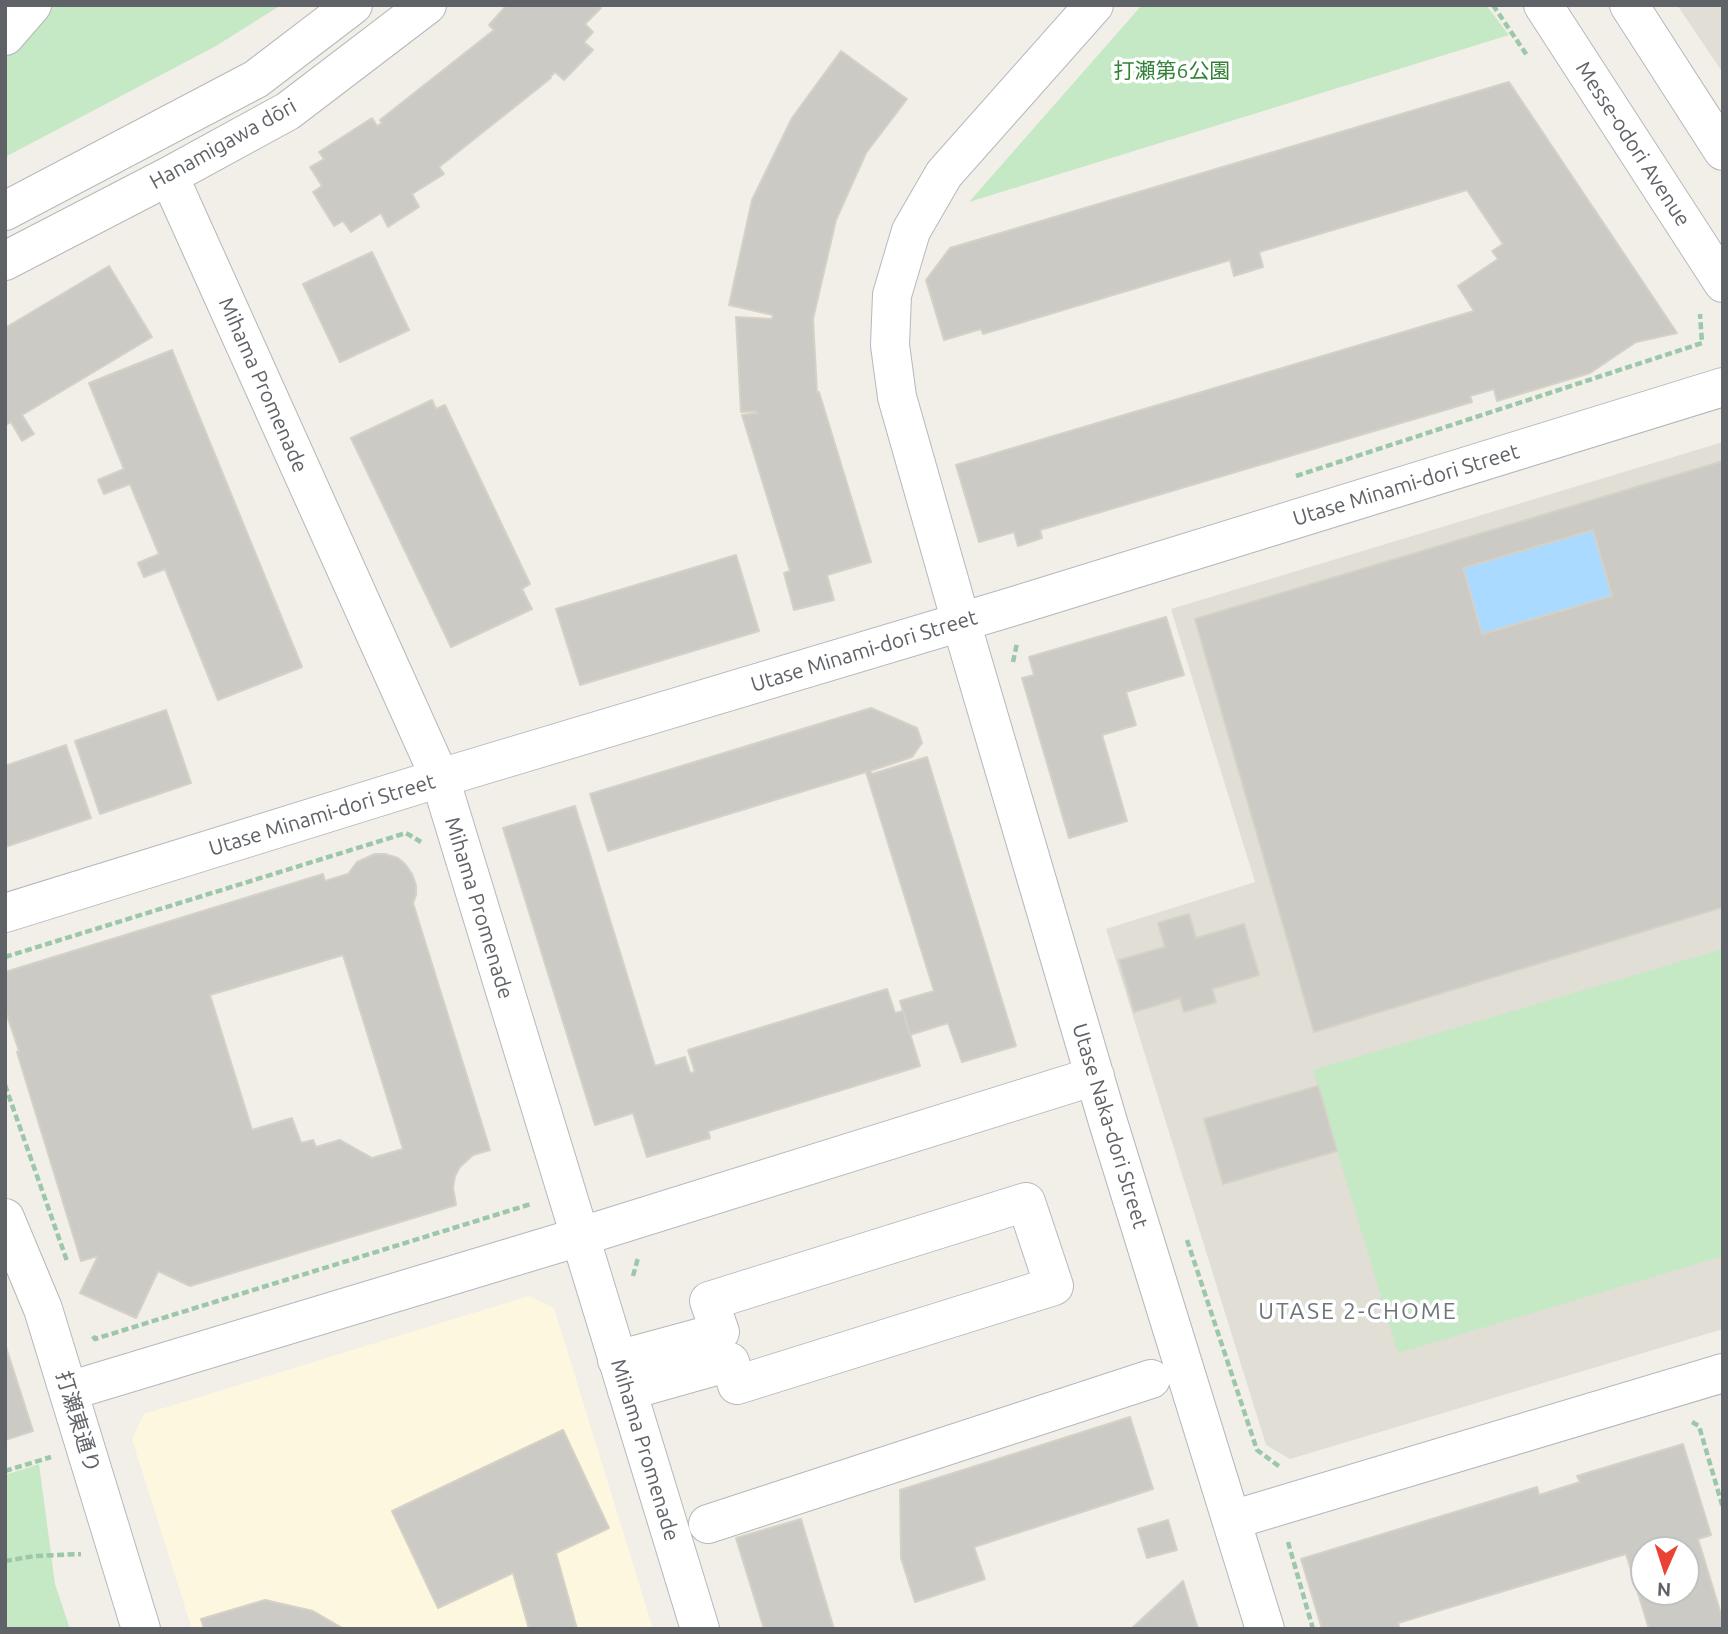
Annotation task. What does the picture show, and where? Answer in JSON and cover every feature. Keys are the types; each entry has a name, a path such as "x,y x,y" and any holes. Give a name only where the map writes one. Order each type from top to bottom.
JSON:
{"street":[{"path":"5,36 32,5"},
{"name":"Hanamigawa dōri","path":"5,211 256,79 353,5"},
{"name":"Hanamigawa dōri","path":"5,261 288,111 428,5"},
{"name":"Utase Naka-dori Street","path":"1094,5 944,174 911,231 892,295 890,345 897,397 961,622 1095,1076 1265,1629"},
{"name":"Messe-odori Avenue","path":"1543,5 1712,297"},
{"path":"1629,5 1723,151"},
{"name":"Mihama Promenade","path":"169,176 440,779 700,1629"},
{"name":"Utase Minami-dori Street","path":"5,913 1723,387"},
{"path":"69,1391 579,1237 1095,1076"},
{"path":"1026,1202 1054,1286 737,1385 725,1347 709,1301 1026,1202"},
{"name":"打瀬東通り","path":"5,1218 43,1309 141,1629"},
{"path":"622,1376 725,1347"},
{"path":"1232,1520 1722,1376"},
{"path":"708,1524 1151,1379"}],"path":[{"path":"1493,5 1531,62"},
{"path":"1291,478 1702,343 1712,297"},
{"path":"1012,665 1020,634"},
{"path":"5,957 406,833 426,845"},
{"path":"5,1085 68,1263"},
{"path":"90,1326 95,1339 531,1204 533,1197"},
{"path":"1184,1230 1257,1450 1283,1471"},
{"path":"1699,1426 1723,1508"},
{"path":"5,1471 51,1457"},
{"path":"1292,1536 1288,1542 1312,1629"},
{"path":"5,1561 35,1556 81,1554"}],"shaded area":[{"path":"1677,5 1723,5 1723,73"},
{"path":"1723,442 1723,1329 1290,1459 1266,1445 1106,929 1255,882 1171,609"},
{"path":"529,1296 554,1308 653,1629 192,1629 132,1439 144,1414"}],"green space":[{"path":"5,5 281,5 216,46 5,157"},
{"name":"打瀬第6公園","path":"1142,5 1486,5 1509,35 969,202"},
{"path":"1723,949 1723,1256 1398,1353 1313,1070"},
{"path":"39,1464 55,1584 70,1629 5,1629 5,1475"}],"water":[{"path":"1593,530 1612,596 1482,634 1463,568"}],"building":[{"path":"507,5 598,5 601,8 585,24 593,32 584,42 593,50 564,80 555,72 551,78 439,167 444,174 412,194 419,207 388,227 381,213 351,232 343,221 334,226 313,192 322,186 310,167 324,159 319,152 372,118 377,126 382,123 380,120 494,30 489,25"},
{"path":"841,51 907,99 866,153 836,220 813,319 817,392 871,562 827,575 834,600 794,610 784,573 790,571 742,415 757,413 741,412 736,317 772,319 773,315 729,305 752,200 792,118"},
{"path":"1509,82 1677,333 1636,342 1590,373 1497,401 1494,389 1470,396 1472,402 1040,530 1042,538 1018,546 1014,532 979,542 956,465 1474,311 1458,286 1498,259 1492,251 1503,244 1467,190 1259,252 1263,267 1234,276 1230,260 983,334 981,329 944,340 926,280 950,248"},
{"path":"372,252 409,330 340,362 303,284"},
{"path":"109,266 152,337 22,415 34,434 22,441 11,422 5,425 5,328"},
{"path":"172,350 302,667 218,700 165,569 144,577 138,563 159,554 130,484 104,494 98,480 124,469 89,383"},
{"path":"432,400 436,409 445,405 530,584 522,589 532,609 451,647 351,438"},
{"path":"1723,461 1723,907 1314,1032 1195,619","holes":["1593,530 1612,596 1482,634 1463,568"]},
{"path":"736,555 759,631 580,685 556,609"},
{"path":"1166,617 1184,675 1126,692 1136,725 1102,735 1127,821 1069,838 1022,678 1034,675 1029,657"},
{"path":"871,708 917,728 922,743 912,757 870,771 872,774 927,757 1016,1046 962,1062 948,1023 910,1035 900,1001 934,991 866,772 608,851 590,794"},
{"path":"166,710 191,783 100,814 75,741"},
{"path":"66,745 91,818 5,847 5,766"},
{"path":"575,806 655,1066 685,1057 690,1073 695,1072 688,1050 887,989 895,1013 903,1011 920,1066 708,1131 710,1138 647,1157 633,1113 595,1125 503,828"},
{"path":"375,854 398,858 412,874 416,885 413,903 490,1150 473,1155 460,1167 453,1188 456,1205 190,1286 158,1271 136,1318 80,1293 98,1256 81,1261 5,1009 5,972 323,874 325,881 348,874 357,862","holes":["343,955 403,1149 372,1158 340,1140 316,1147 313,1140 301,1143 292,1118 252,1130 210,995"]},
{"path":"1189,914 1196,938 1244,924 1259,975 1212,989 1216,1002 1184,1012 1180,998 1134,1012 1119,960 1165,947 1158,923"},
{"path":"1318,1086 1337,1151 1223,1184 1204,1119"},
{"path":"5,1344 33,1431 5,1440"},
{"path":"1130,1417 1153,1489 974,1547 985,1579 915,1602 901,1558 900,1490"},
{"path":"563,1430 609,1528 556,1553 577,1629 529,1629 513,1573 438,1608 392,1511"},
{"path":"1683,1444 1711,1535 1700,1538 1700,1536 1630,1536 1630,1567 1626,1554 1398,1623 1400,1629 1322,1629 1301,1559 1537,1487 1539,1495 1580,1482 1577,1476"},
{"path":"801,1519 834,1629 764,1629 736,1538"},
{"path":"1168,1520 1177,1550 1147,1558 1138,1529"},
{"path":"1700,1546 1723,1621 1723,1629 1649,1629 1642,1606 1700,1606"},
{"path":"1183,1581 1198,1629 1131,1629"},
{"path":"265,1600 313,1611 344,1629 204,1629 201,1619"}],"district":[{"name":"UTASE 2-CHOME","path":"1358,1311"}]}
